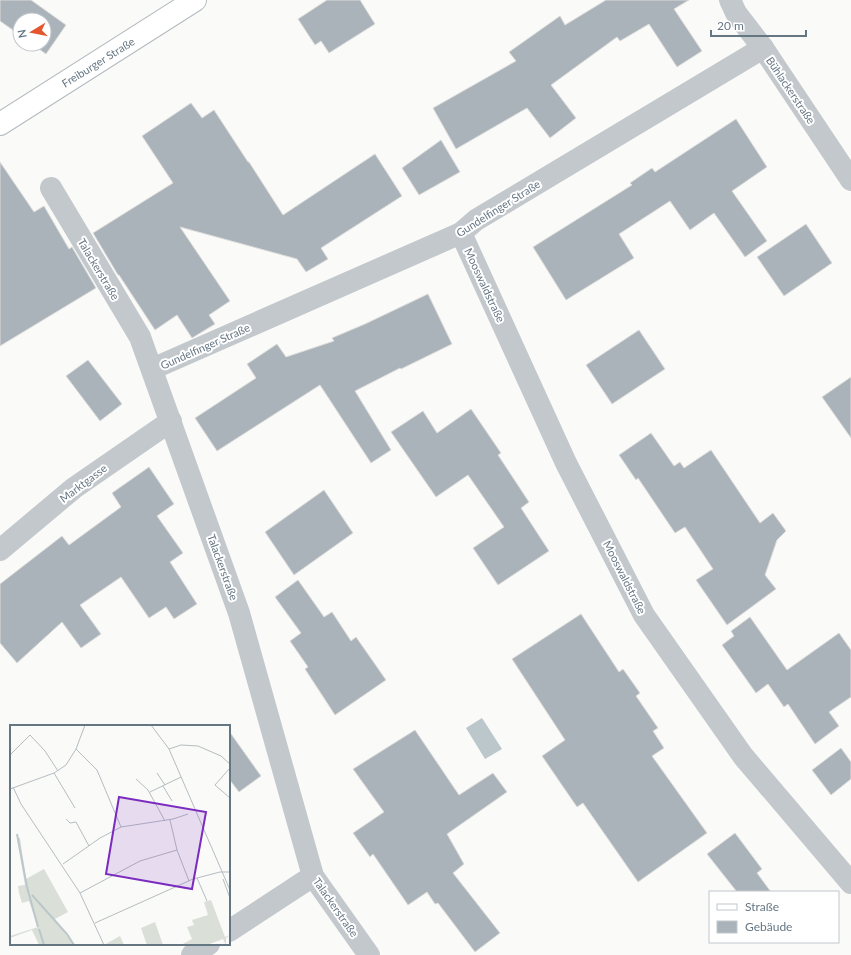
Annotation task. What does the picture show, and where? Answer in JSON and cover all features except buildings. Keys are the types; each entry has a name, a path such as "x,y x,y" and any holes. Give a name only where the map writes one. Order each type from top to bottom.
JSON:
{"street":[{"name":"Freiburger Straße","path":"0,124 195,0"},
{"name":"Bühlackerstraße","path":"730,0 736,13 763,48 851,180"},
{"name":"Gundelfinger Straße","path":"152,369 461,233 476,220 763,48"},
{"name":"Talackerstraße","path":"51,188 140,337 239,612 313,876 369,955"},
{"name":"Mooswaldstraße","path":"461,233 566,463 644,616 743,756 851,883"},
{"name":"Marktgasse","path":"0,550 74,488 171,421"},
{"path":"230,930 313,876"},
{"path":"192,955 207,945"}],"shaded area":[{"path":"482,718 502,749 485,759 466,728"}]}
